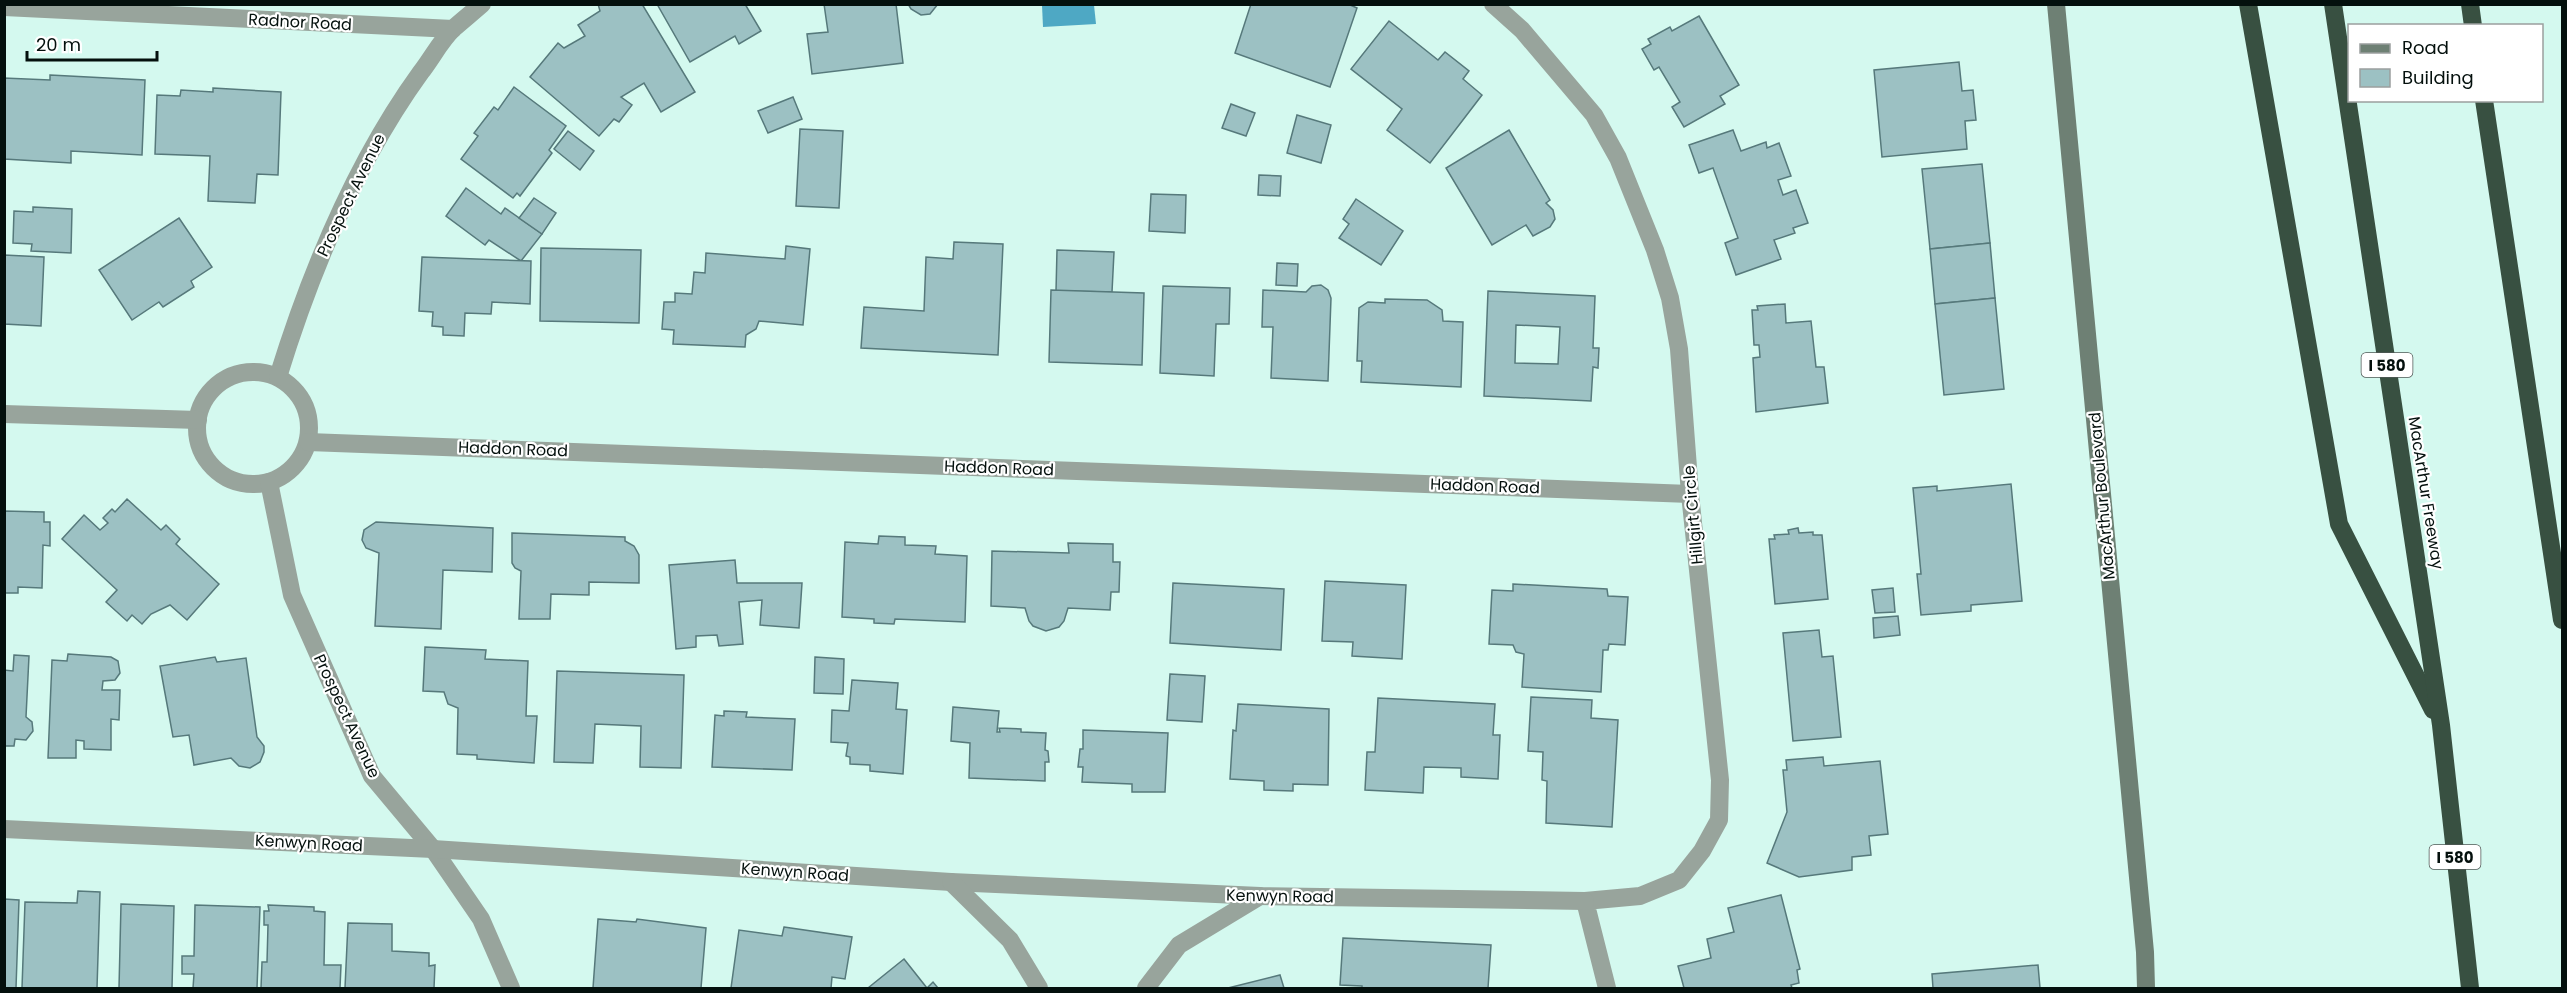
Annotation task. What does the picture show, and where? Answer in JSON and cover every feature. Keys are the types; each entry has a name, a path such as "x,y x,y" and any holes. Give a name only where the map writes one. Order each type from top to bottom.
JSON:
{"highway":[{"path":"2248,4 2339,524 2440,725"},
{"name":"MacArthur Freeway","path":"2333,4 2440,725 2470,988"},
{"path":"2470,4 2473,24"},
{"path":"2484,102 2562,620"}],"main road":[{"name":"MacArthur Boulevard","path":"2056,4 2144,940 2146,988"}],"street":[{"name":"Prospect Avenue","path":"278,377 294,326 320,260 369,152 398,103 453,29 482,4"},
{"name":"Hillgirt Circle","path":"1493,4 1522,30 1594,115 1618,158 1655,250 1670,298 1680,349 1690,494 1720,780 1719,820 1702,851 1679,880 1640,896 1585,901"},
{"name":"Radnor Road","path":"4,7 453,29"},
{"path":"249,371 264,372 278,377 293,389 304,404 309,423 308,442 294,467 282,476 269,482 253,484 238,482 217,470 203,451 198,436 201,406 209,392 234,375 249,371"},
{"path":"4,414 198,420"},
{"name":"Haddon Road","path":"308,442 1690,494"},
{"name":"Prospect Avenue","path":"269,482 292,595 372,776 433,849 481,919 511,988"},
{"name":"Kenwyn Road","path":"4,829 433,849 951,882 1260,896 1585,901"},
{"path":"951,882 1010,940 1039,988"},
{"path":"1146,988 1179,945 1260,896"},
{"path":"1585,901 1607,988"}],"water":[{"path":"1042,5 1094,5 1096,24 1043,27"}],"building":[{"path":"598,4 642,4 695,92 661,112 644,83 621,97 632,105 619,122 614,119 599,136 530,77 558,43 564,48 585,36 578,25 600,11"},
{"path":"657,4 745,4 761,31 739,44 735,36 690,62"},
{"path":"824,4 896,4 903,63 812,74 807,34 828,32"},
{"path":"908,4 938,4 930,14 921,15 911,9"},
{"path":"1251,4 1348,4 1357,8 1330,87 1235,53"},
{"path":"1699,16 1739,85 1720,96 1725,104 1684,127 1672,107 1680,102 1659,67 1654,70 1642,49 1651,44 1648,39 1670,27 1672,31"},
{"path":"1389,21 1438,60 1445,52 1469,71 1463,79 1482,95 1430,163 1387,130 1402,109 1351,69"},
{"path":"1959,62 1962,91 1973,90 1976,120 1965,121 1967,149 1882,157 1874,70"},
{"path":"50,75 145,80 142,155 71,151 71,163 4,159 4,78 50,80"},
{"path":"514,87 566,126 549,150 552,153 520,196 517,193 513,198 461,159 478,136 474,133 494,107 498,110"},
{"path":"213,88 281,92 278,175 257,174 255,203 208,201 210,156 155,154 157,95 180,96 181,90 213,92"},
{"path":"793,97 802,119 768,133 758,111"},
{"path":"1231,104 1255,113 1246,136 1222,128"},
{"path":"1297,115 1331,125 1321,163 1287,153"},
{"path":"800,129 843,131 839,208 796,206"},
{"path":"1509,130 1550,200 1546,203 1553,210 1555,219 1550,227 1533,236 1526,225 1492,245 1446,168"},
{"path":"1733,130 1741,151 1766,142 1767,148 1779,143 1791,176 1778,180 1783,195 1796,190 1808,223 1793,228 1795,233 1774,240 1781,259 1736,275 1725,243 1738,238 1713,168 1699,173 1689,145"},
{"path":"568,131 594,151 580,170 554,149"},
{"path":"1982,164 1990,243 1930,249 1922,169"},
{"path":"1259,175 1281,176 1280,196 1258,195"},
{"path":"466,188 501,214 505,208 542,234 521,261 489,240 485,245 446,216"},
{"path":"1151,194 1186,195 1185,233 1149,231"},
{"path":"534,198 556,213 542,234 519,218"},
{"path":"1356,199 1403,231 1381,265 1339,238 1349,224 1343,219"},
{"path":"33,207 72,209 71,253 31,251 32,244 13,243 14,211 33,212"},
{"path":"179,218 212,267 191,281 194,287 163,307 159,302 132,320 99,270"},
{"path":"954,242 1003,244 998,355 861,348 864,307 924,311 926,257 953,259"},
{"path":"1990,243 1995,298 1935,304 1930,249"},
{"path":"786,246 810,249 803,325 759,321 756,329 746,335 745,347 673,344 674,330 662,329 664,302 675,302 675,293 692,294 694,272 705,273 706,253 785,259"},
{"path":"541,248 641,250 639,323 540,321"},
{"path":"1057,250 1114,252 1112,292 1056,291"},
{"path":"4,255 44,257 41,326 4,324"},
{"path":"422,257 531,261 530,304 492,302 491,314 465,313 464,336 443,335 443,327 432,326 433,312 419,311"},
{"path":"1277,263 1298,264 1297,286 1276,285"},
{"path":"1321,285 1328,290 1331,298 1328,381 1271,378 1273,327 1262,327 1263,290 1306,292 1312,286"},
{"path":"1163,286 1230,288 1229,324 1216,324 1214,376 1160,373"},
{"path":"1051,290 1144,293 1142,365 1049,362"},
{"path":"1488,291 1595,296 1593,348 1599,348 1598,368 1593,367 1591,401 1484,396","holes":["1516,325 1560,327 1558,364 1515,363"]},
{"path":"1995,298 2004,389 1944,395 1935,304"},
{"path":"1385,299 1427,300 1442,310 1443,321 1463,322 1461,387 1361,382 1362,361 1357,361 1359,308 1368,302 1385,303"},
{"path":"1785,304 1786,323 1811,321 1816,367 1824,367 1828,403 1756,412 1753,358 1760,357 1759,345 1754,345 1752,310 1758,310 1757,306"},
{"path":"2011,484 2022,601 1971,605 1971,611 1921,615 1917,574 1921,574 1913,488 1937,486 1937,491"},
{"path":"127,499 161,530 166,525 180,539 176,544 219,584 187,620 170,605 151,614 142,624 132,615 127,621 106,602 117,590 62,539 84,515 100,530 108,523 103,518 112,509 115,512"},
{"path":"4,511 44,512 44,522 50,522 50,546 43,545 42,588 18,587 18,593 5,593"},
{"path":"376,522 493,528 492,572 443,570 441,629 375,626 379,553 366,548 362,540 364,530"},
{"path":"1798,528 1799,533 1813,532 1813,535 1822,535 1828,599 1775,604 1769,539 1775,539 1774,535 1789,534 1788,530"},
{"path":"512,533 625,537 625,541 634,546 639,555 639,583 589,582 589,595 551,594 550,619 519,619 521,571 512,563"},
{"path":"879,536 905,537 905,545 936,546 935,554 967,556 965,622 895,619 894,624 874,623 874,619 842,617 845,542 878,544"},
{"path":"1068,543 1113,544 1113,562 1120,562 1119,592 1111,592 1110,610 1068,608 1064,621 1059,627 1046,631 1033,626 1025,608 991,606 992,551 1069,553"},
{"path":"735,560 737,583 802,583 799,628 760,625 762,600 739,602 743,644 719,646 717,635 696,636 696,647 676,649 669,565"},
{"path":"1325,581 1406,585 1402,659 1352,656 1353,642 1322,641"},
{"path":"1173,583 1284,589 1281,650 1170,643"},
{"path":"1513,584 1607,589 1608,596 1628,597 1625,645 1609,644 1608,650 1603,650 1601,692 1522,687 1524,654 1516,652 1513,645 1489,644 1492,590 1513,591"},
{"path":"1893,588 1895,612 1875,613 1872,590"},
{"path":"1898,616 1900,635 1874,638 1873,618"},
{"path":"1819,630 1822,657 1833,656 1841,737 1793,741 1783,633"},
{"path":"425,647 486,650 485,659 528,661 526,716 537,716 534,763 477,759 477,755 457,754 458,708 448,704 444,692 423,691"},
{"path":"68,654 111,657 118,661 120,673 115,680 103,681 102,690 120,690 119,720 111,719 111,750 84,749 84,741 76,740 76,758 48,758 52,660 67,661"},
{"path":"14,655 29,656 26,717 32,722 33,731 26,740 15,739 14,746 4,746 4,670 13,671"},
{"path":"215,657 217,662 246,658 257,737 264,746 260,762 250,768 239,766 231,758 194,765 189,735 173,737 160,666"},
{"path":"815,657 844,659 843,694 814,693"},
{"path":"557,671 684,675 681,768 640,767 641,726 595,724 593,763 554,762"},
{"path":"1170,674 1205,676 1202,722 1167,720"},
{"path":"852,680 898,683 896,709 907,710 903,774 870,771 870,765 850,764 850,757 846,756 848,743 831,742 832,710 849,711"},
{"path":"1531,697 1592,700 1591,718 1618,720 1612,827 1546,823 1547,781 1542,780 1543,752 1528,751"},
{"path":"1378,698 1495,704 1493,735 1500,735 1498,779 1461,777 1461,768 1424,767 1423,793 1365,790 1367,752 1375,752"},
{"path":"1238,704 1329,709 1328,785 1293,784 1293,791 1264,790 1264,781 1230,779 1233,730 1236,731"},
{"path":"953,707 999,711 997,732 1000,732 999,728 1046,733 1045,750 1048,751 1049,762 1045,762 1045,781 969,778 970,743 951,741"},
{"path":"724,711 747,712 746,717 795,719 792,770 712,767 715,715 724,716"},
{"path":"1083,730 1168,733 1165,792 1132,792 1132,784 1082,782 1083,767 1078,767 1080,749 1083,749"},
{"path":"1823,757 1824,766 1880,761 1888,834 1869,836 1871,855 1852,857 1852,870 1799,877 1767,863 1787,812 1783,770 1787,770 1786,760"},
{"path":"78,891 100,892 97,988 22,988 25,902 77,903"},
{"path":"1781,895 1800,969 1797,970 1799,983 1791,985 1792,988 1684,988 1678,966 1711,958 1707,939 1734,932 1728,908"},
{"path":"4,899 19,900 16,988 4,988"},
{"path":"121,904 174,906 172,988 119,988"},
{"path":"195,905 260,907 257,988 193,988 194,974 182,974 182,956 194,956"},
{"path":"268,905 314,907 314,911 325,912 324,965 341,965 340,988 261,988 262,962 267,962 268,925 264,925 264,911 269,911"},
{"path":"598,919 636,922 637,919 706,928 701,988 593,988"},
{"path":"348,923 392,924 392,951 429,953 429,966 435,965 434,988 345,988"},
{"path":"784,927 852,937 845,979 832,977 831,988 731,988 739,930 782,936"},
{"path":"1343,938 1491,945 1488,988 1362,988 1362,986 1340,985"},
{"path":"904,959 927,988 868,988"},
{"path":"2038,965 2040,988 1933,988 1932,974"},
{"path":"1280,975 1284,988 1228,988"},
{"path":"933,982 938,988 927,988"}]}
